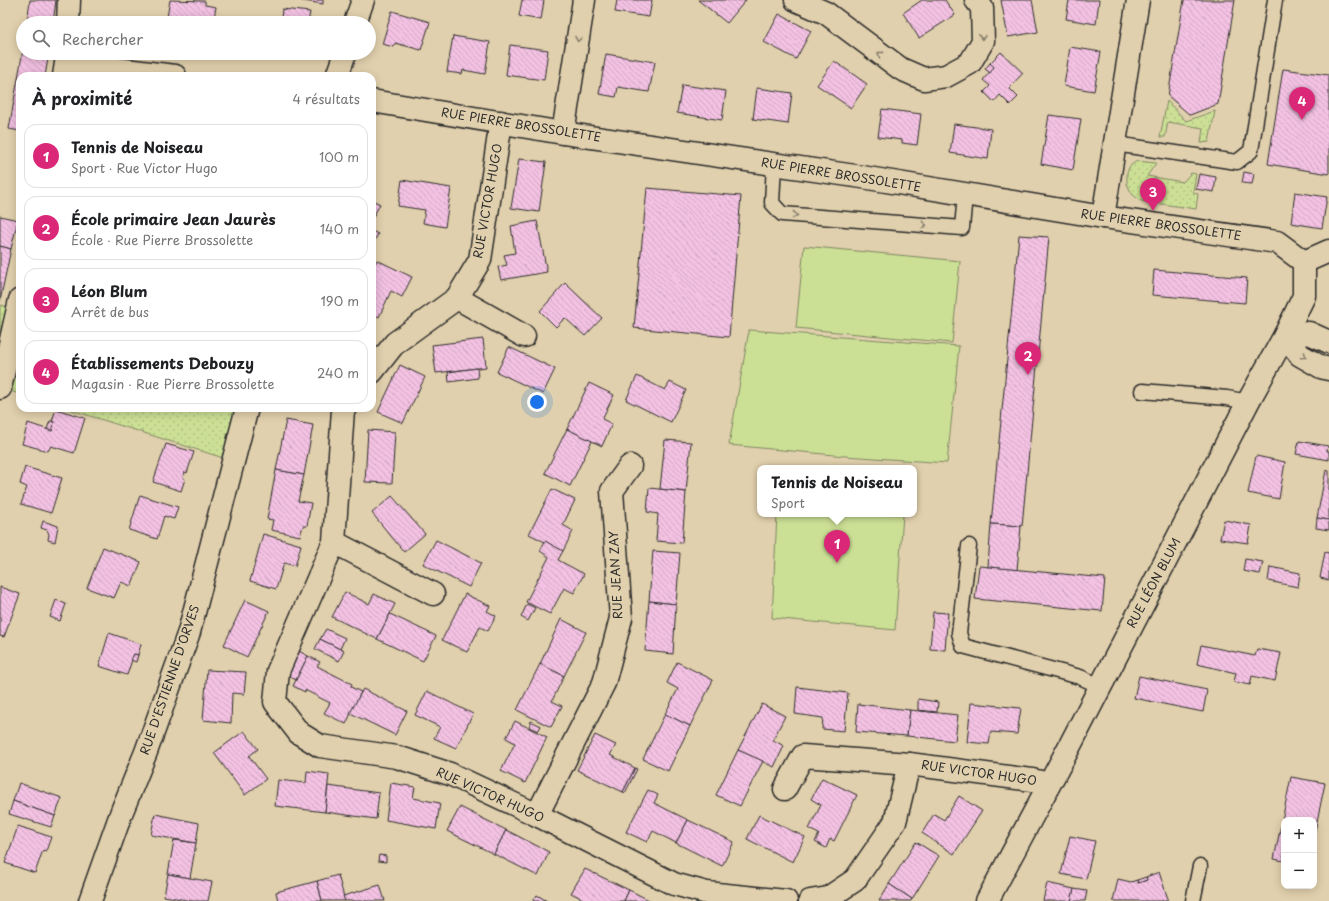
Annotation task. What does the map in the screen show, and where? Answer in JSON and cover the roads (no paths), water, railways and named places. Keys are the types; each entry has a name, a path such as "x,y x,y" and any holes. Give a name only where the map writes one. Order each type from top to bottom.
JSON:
{"street":[{"path":"68,16 69,0"},
{"path":"357,16 363,0"},
{"path":"563,133 584,0"},
{"path":"796,0 826,13 901,69 924,79 946,76 970,63 982,41 982,8 976,0"},
{"path":"1103,217 1138,0"},
{"path":"338,72 343,60"},
{"path":"66,64 139,72"},
{"name":"RUE PIERRE BROSSOLETTE","path":"376,102 563,133 774,164 1103,217 1277,242 1304,262"},
{"name":"RUE VICTOR HUGO","path":"376,367 394,343 457,298 480,260 501,122"},
{"path":"1304,262 1329,251"},
{"name":"RUE LÉON BLUM","path":"987,901 1248,402 1285,335 1304,296 1304,262"},
{"path":"457,298 524,336"},
{"path":"0,388 16,318"},
{"path":"1285,335 1309,333 1329,342"},
{"path":"1285,335 1300,355 1321,367 1329,369"},
{"name":"RUE D'ESTIENNE D'ORVES","path":"90,901 189,632 247,412"},
{"name":"RUE VICTOR HUGO","path":"343,412 334,542 278,671 275,702 300,733 320,746 397,757 450,774 537,815 674,884 707,893 786,901"},
{"name":"RUE JEAN ZAY","path":"537,815 604,683 621,618 612,491 630,466"},
{"path":"334,542 433,594"},
{"name":"RUE VICTOR HUGO","path":"785,789 803,756 910,764 1032,780 1049,784"},
{"name":"RUE VICTOR HUGO","path":"810,901 828,898 854,880 895,822 910,764"}],"lane":[{"path":"1115,144 1237,162 1251,151 1275,0"},
{"path":"774,164 772,203 782,214 962,228 965,195"},
{"path":"1142,391 1227,398 1248,402"},
{"path":"968,546 959,633 963,646 1080,677 1100,686"},
{"path":"1193,901 1200,866"}],"place":[{"name":"Établissements Debouzy","path":"1302,120"},
{"name":"Léon Blum","path":"1153,211"},
{"name":"École primaire Jean Jaurès","path":"1028,375"},
{"name":"Tennis de Noiseau","path":"837,563"}]}
